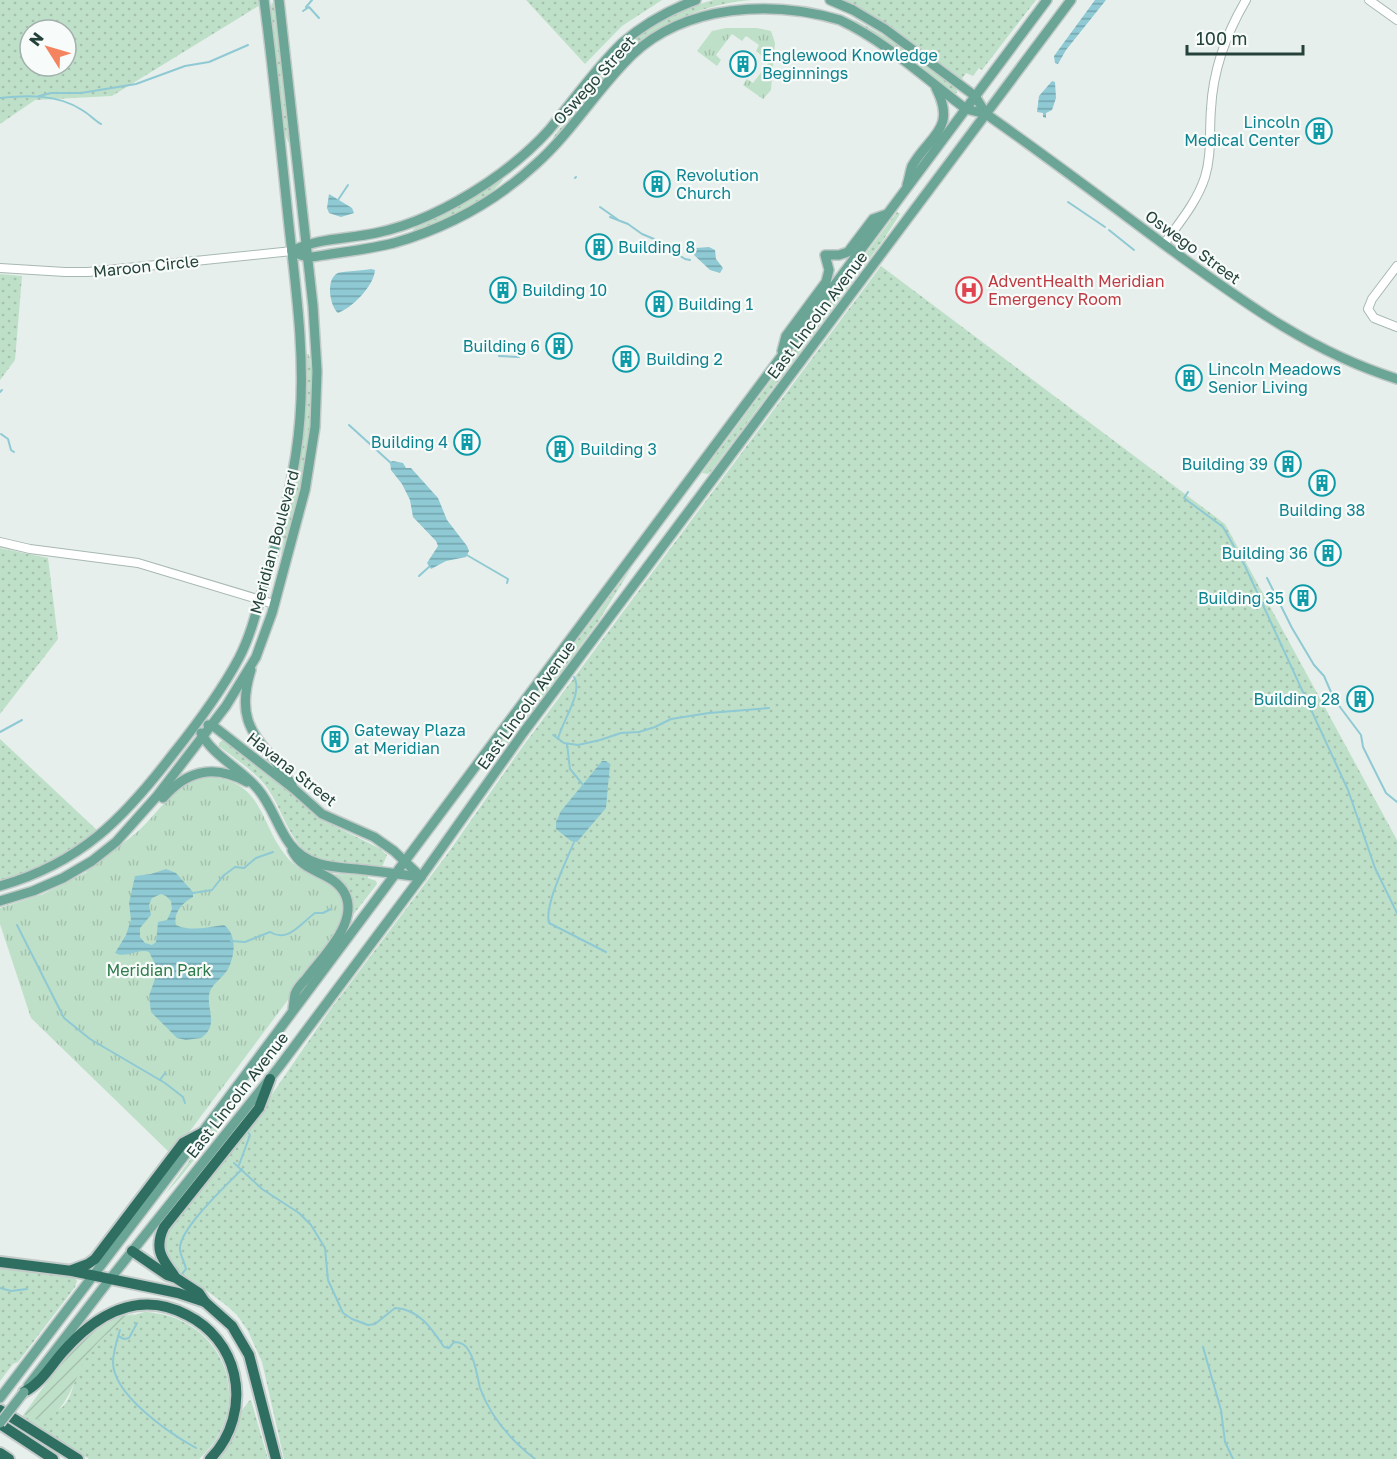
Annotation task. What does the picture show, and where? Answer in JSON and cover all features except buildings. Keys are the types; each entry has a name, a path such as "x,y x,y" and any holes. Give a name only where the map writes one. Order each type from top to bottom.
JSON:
{"highway":[{"path":"176,1278 160,1254 160,1238 164,1227 259,1108 270,1079"},
{"path":"72,1271 95,1259 183,1143 202,1132"},
{"path":"132,1251 199,1293 205,1302 226,1319 246,1349 276,1459"},
{"path":"0,1262 93,1275 178,1293 205,1302"},
{"path":"24,1392 38,1383 81,1333 103,1316 117,1310 142,1305 175,1310 201,1323 214,1335 229,1358 235,1379 237,1402 234,1417 225,1438 210,1459"},
{"path":"0,1410 78,1459"},
{"path":"0,1424 53,1459"},
{"path":"0,1453 9,1459"}],"main road":[{"name":"Meridian Boulevard","path":"0,886 51,866 80,850 104,832 142,794 196,723 240,656 259,600 287,503 294,470 299,427 301,352 264,0"},
{"name":"Meridian Boulevard","path":"0,901 33,891 70,874 116,842 157,796 212,725 256,657 274,604 303,499 315,427 317,358 279,0"},
{"name":"Oswego Street","path":"292,251 306,244 356,237 394,228 445,207 479,188 540,140 606,60 627,39 664,14 696,0"},
{"name":"Oswego Street","path":"830,0 880,26 975,96 986,114"},
{"name":"East Lincoln Avenue","path":"0,1398 202,1132 1047,0"},
{"name":"East Lincoln Avenue","path":"0,1424 110,1279 270,1079 421,878 514,746 1071,0"},
{"name":"Oswego Street","path":"308,257 357,251 408,239 461,217 523,176 550,151 618,71 645,44 664,31 688,19 726,8 756,4 776,5 806,9 828,16 867,35 966,109 986,114 1243,302 1289,332 1335,355 1397,379"},
{"path":"906,190 912,168 943,121 944,106 935,86"},
{"path":"781,357 786,336 826,282 829,273 825,255 839,255 848,252 873,219 887,214"},
{"path":"292,251 308,257"},
{"path":"256,657 245,692 248,723 254,736 275,760 294,789"},
{"path":"196,723 212,725"},
{"name":"Havana Street","path":"196,723 203,737 259,790 289,843 302,855 323,866 421,878"},
{"name":"Havana Street","path":"212,725 294,789 308,803 326,816 374,837 421,878"},
{"path":"116,842 145,818 173,786 191,776 207,772 224,773 241,779 259,790"},
{"path":"289,843 301,863 338,885 346,896 349,908 344,928 296,992 292,1011"}],"street":[{"path":"1164,244 1192,204 1205,178 1210,153 1211,100 1216,68 1228,33 1246,0"},
{"path":"1370,0 1397,20"},
{"name":"Maroon Circle","path":"0,268 84,272 292,251"},
{"path":"1397,266 1371,301 1368,310 1374,318 1397,327"},
{"path":"0,542 30,549 138,563 274,604"}],"green space":[{"path":"0,0 259,0 260,5 112,96 35,100 0,124"},
{"path":"526,0 662,0 622,26 585,64"},
{"path":"713,0 751,0 717,6 687,15 662,28 619,63 552,141 602,74 632,42 668,18"},
{"path":"842,0 1036,0 982,70 979,68 973,76 966,73 961,80 881,21"},
{"path":"272,2 276,8 291,142 288,142 282,125 270,11"},
{"path":"855,20 895,42 956,88 957,93 953,94 854,23"},
{"path":"726,28 757,28 771,31 775,43 771,90 763,99 743,85 747,79 753,83 769,62 756,51 759,45 746,36 742,41 732,34 716,55 721,60 717,66 697,51 712,31"},
{"path":"501,178 503,180 494,189 473,205 414,232 413,229"},
{"path":"897,212 900,214 882,242 711,471 708,474 702,473"},
{"path":"881,266 1225,524 1397,840 1397,1459 284,1459 262,1362 248,1331 237,1315 226,1305 192,1280 176,1272 164,1252 169,1229 268,1100 330,1010 448,853 523,746"},
{"path":"0,274 22,276 15,360 0,380"},
{"path":"306,354 309,354 312,379 311,430 302,481 284,555 281,554 303,434"},
{"path":"0,548 48,558 58,639 0,714"},
{"path":"632,567 598,622 509,742 494,755 503,739"},
{"path":"0,739 98,831 51,860 0,881"},
{"path":"223,740 276,781 318,818 379,848 387,855 382,867 337,864 311,856 295,839 265,785 249,769 219,746"},
{"name":"Meridian Park","path":"210,777 229,781 243,788 253,798 283,852 300,868 330,883 342,897 344,911 341,929 172,1155 31,1018 0,924 0,908 43,894 87,872 86,870 136,833 187,784"},
{"path":"332,874 368,875 368,878 376,881 377,884 353,915 352,904"},
{"path":"242,1089 244,1090 236,1108 165,1194"},
{"path":"0,1266 74,1276 77,1281 75,1287 18,1362 13,1364 0,1381"},
{"path":"145,1312 172,1317 195,1329 213,1346 224,1367 229,1390 227,1414 217,1437 199,1459 89,1459 22,1417 24,1414 31,1418 45,1415 62,1407 69,1398 82,1363 96,1343 114,1326"},
{"path":"135,1314 110,1331 89,1353 66,1400 58,1411 48,1418 37,1420 24,1414 75,1348 115,1317"},
{"path":"251,1400 268,1459 218,1459 233,1436 240,1413"}],"water":[{"path":"1095,0 1106,0 1066,50 1058,64 1055,63 1054,56"},
{"path":"1052,81 1055,82 1056,98 1052,110 1046,113 1046,118 1043,117 1043,113 1037,112 1039,96"},
{"path":"329,194 352,208 354,213 341,217 329,213 327,208"},
{"path":"709,247 715,250 716,259 723,268 720,273 710,270 694,255 696,248"},
{"path":"375,270 374,276 367,289 356,301 338,313 330,293 334,276 338,273"},
{"path":"390,462 403,463 406,468 411,468 438,498 447,520 467,546 469,551 466,557 446,561 431,569 427,563 438,546 413,517 410,500 402,484 391,470"},
{"path":"602,761 610,764 606,808 577,842 571,841 556,829 556,822 561,811"},
{"path":"166,869 176,873 193,892 193,897 185,902 177,912 176,925 193,929 224,925 233,941 233,954 229,967 209,995 211,1023 210,1028 201,1038 186,1040 177,1038 151,1012 149,996 158,970 149,952 141,951 124,955 115,953 126,935 131,920 129,903 135,876","holes":["161,894 171,901 172,909 167,920 158,922 156,942 152,945 145,943 140,937 140,928 151,915 149,905 152,898"]}],"waterway":[{"path":"306,7 312,0"},
{"path":"303,11 309,7 319,18"},
{"path":"39,96 51,93 81,93 136,84 185,66 209,62 248,45"},
{"path":"0,98 21,96 53,98 73,105 101,124"},
{"path":"338,200 348,185"},
{"path":"1068,202 1105,227"},
{"path":"600,207 617,219"},
{"path":"610,217 628,224 690,260"},
{"path":"1109,230 1134,250"},
{"path":"499,356 519,357"},
{"path":"349,425 392,464"},
{"path":"1,434 8,439 11,450 14,452"},
{"path":"1188,492 1184,498 1223,527 1245,566 1348,790 1375,868 1397,913"},
{"path":"465,554 508,579 507,583"},
{"path":"419,576 430,566"},
{"path":"1267,578 1292,628 1314,665 1324,676 1334,699 1361,735 1363,747 1386,793 1397,802"},
{"path":"558,739 574,699 576,691 574,677"},
{"path":"553,735 564,743 578,745 621,733 639,732 671,719 769,708"},
{"path":"0,732 22,720"},
{"path":"567,744 570,769 584,786"},
{"path":"574,842 553,894 548,915 549,923 606,952"},
{"path":"193,893 212,890 223,876 235,867 244,868 256,858 273,852"},
{"path":"231,941 245,942 270,932 276,935 288,934 315,913 323,913 331,909"},
{"path":"17,925 64,1018 90,1039 165,1083 183,1097 185,1103"},
{"path":"160,1080 165,1073"},
{"path":"239,1165 250,1135 246,1130"},
{"path":"234,1163 262,1189 299,1213 311,1225 325,1248 328,1280 343,1313 368,1325 375,1324 395,1308 404,1309 424,1321 444,1347 449,1348 454,1342 465,1346 473,1360 484,1398 496,1418 510,1436 535,1459"},
{"path":"181,1275 186,1269 180,1247 188,1228 242,1169"},
{"path":"0,1288 11,1291 27,1289"},
{"path":"118,1336 124,1339 129,1338 137,1323"},
{"path":"120,1330 113,1362 115,1375 122,1387 144,1412 196,1448"},
{"path":"1203,1347 1221,1410 1225,1442 1233,1459"}],"place":[{"name":"Englewood Knowledge Beginnings","path":"743,64"},
{"name":"Lincoln Medical Center","path":"1319,131"},
{"name":"Revolution Church","path":"657,184"},
{"name":"Building 8","path":"599,247"},
{"name":"Building 10","path":"503,290"},
{"name":"AdventHealth Meridian Emergency Room","path":"969,290"},
{"name":"Building 1","path":"659,304"},
{"name":"Building 6","path":"559,346"},
{"name":"Building 2","path":"626,359"},
{"name":"Lincoln Meadows Senior Living","path":"1189,378"},
{"name":"Building 4","path":"467,442"},
{"name":"Building 3","path":"560,449"},
{"name":"Building 39","path":"1288,464"},
{"name":"Building 38","path":"1322,483"},
{"name":"Building 36","path":"1328,553"},
{"name":"Building 35","path":"1303,598"},
{"name":"Building 28","path":"1360,699"},
{"name":"Gateway Plaza at Meridian","path":"335,739"}]}
